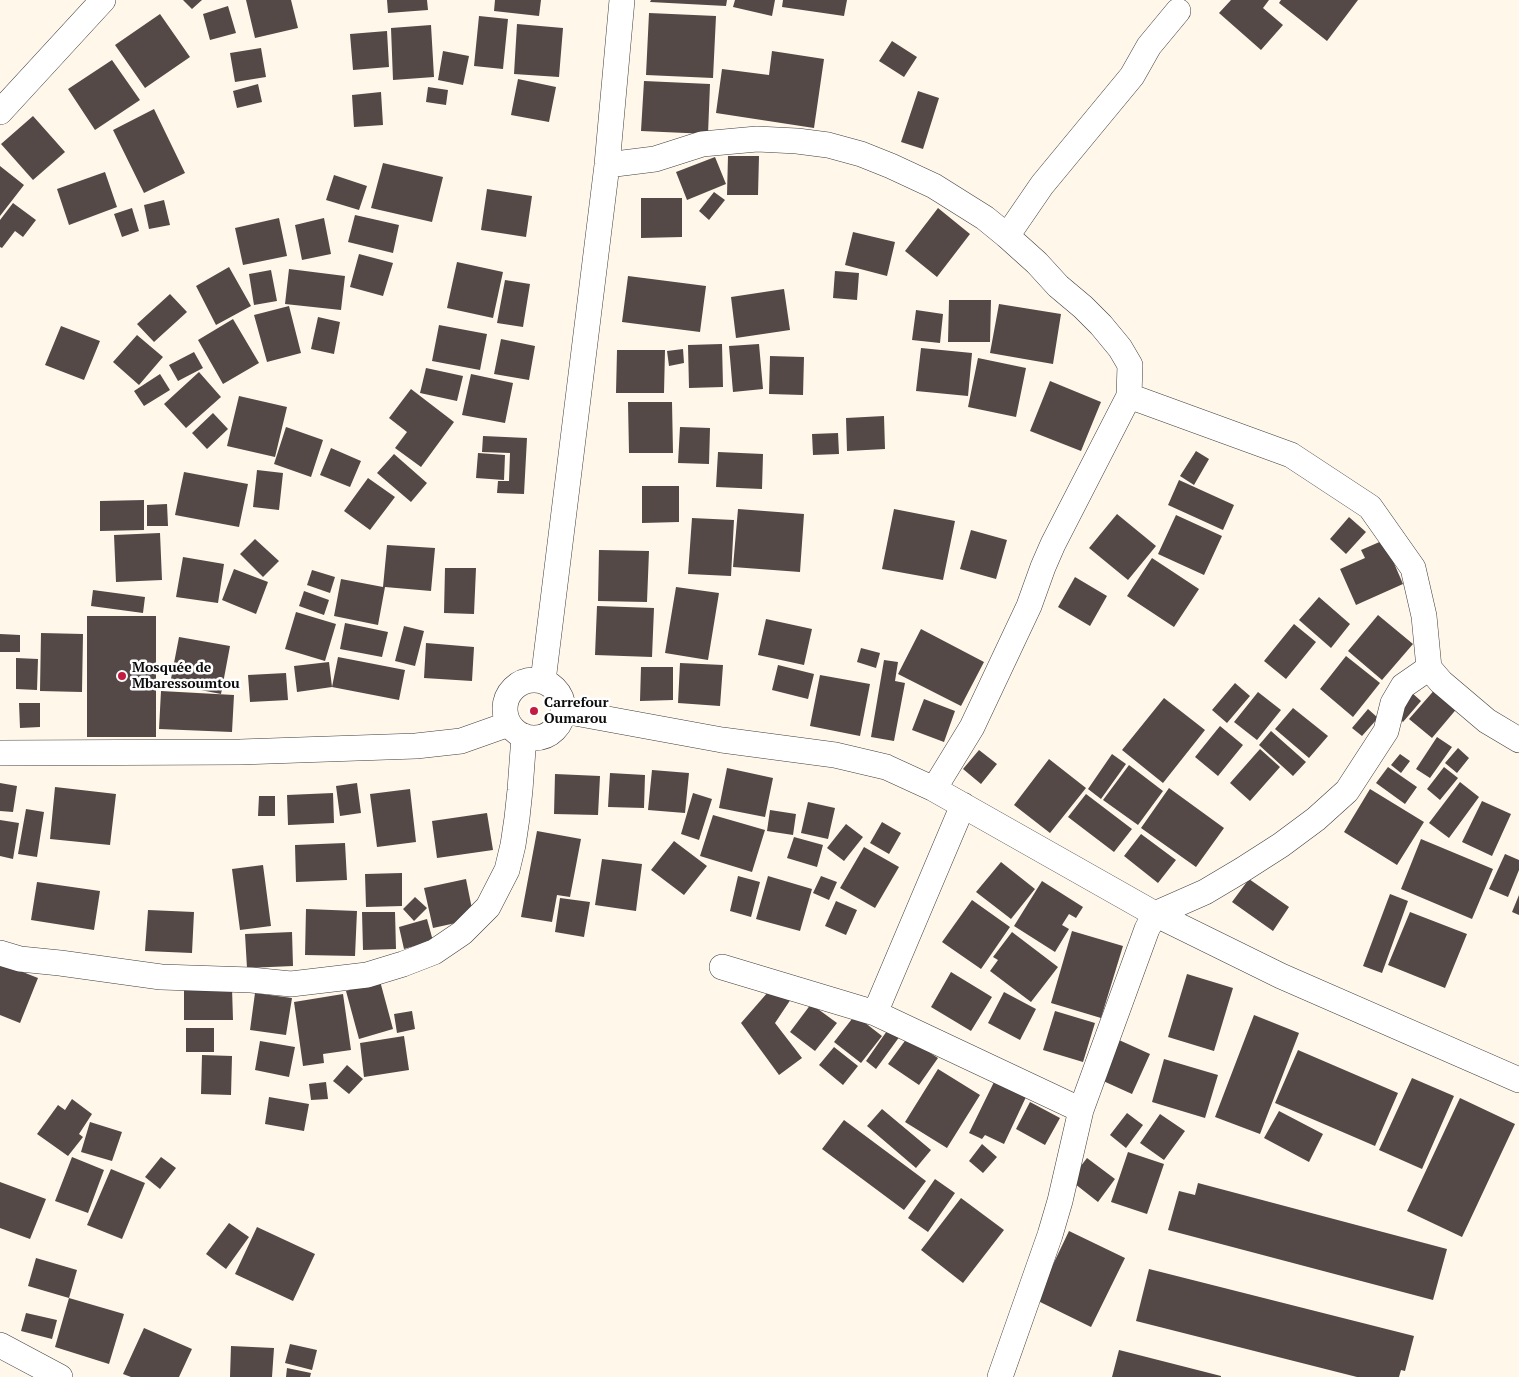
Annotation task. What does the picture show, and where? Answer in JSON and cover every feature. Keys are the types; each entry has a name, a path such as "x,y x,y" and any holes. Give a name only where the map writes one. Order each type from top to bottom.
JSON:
{"street":[{"path":"0,112 104,0"},
{"path":"543,681 607,166 622,0"},
{"path":"1007,236 1042,185 1132,76 1149,46 1178,11"},
{"path":"607,166 655,159 702,144 757,139 797,140 828,145 861,154 934,186 985,218 1037,263 1058,286 1101,324 1120,348 1130,365 1129,396 1042,567 1029,606 972,727 934,789"},
{"path":"1129,396 1291,455 1370,507 1413,568 1424,616 1429,668 1441,682 1487,721 1519,740"},
{"path":"1000,1377 1050,1235 1060,1201 1081,1110 1147,929 1155,914 1205,892 1281,845 1316,819 1347,791 1386,731 1393,703 1403,686 1429,668"},
{"path":"543,681 552,685 559,692 563,701 564,711 562,720 550,734 542,738 532,738 516,730 505,714 505,704 509,694 523,682 543,681"},
{"path":"564,711 722,740 835,755 886,767 934,789 1155,914 1282,976 1519,1080"},
{"path":"0,753 240,752 416,746 460,741 516,730"},
{"path":"0,953 20,959 161,977 251,980 291,984 366,975 434,952 462,933 488,907 507,870 513,845 520,790 516,730"},
{"path":"875,1013 963,806"},
{"path":"722,967 875,1013 1081,1110"},
{"path":"0,1345 60,1377"}],"building":[{"path":"183,0 202,0 192,9"},
{"path":"246,0 291,0 298,28 255,38"},
{"path":"387,0 427,0 428,10 388,13"},
{"path":"495,0 541,0 539,16 494,11"},
{"path":"651,0 727,0 726,6 650,2"},
{"path":"735,0 775,0 772,16 733,7"},
{"path":"783,0 847,0 844,16 782,7"},
{"path":"1231,0 1269,0 1263,8 1283,25 1261,50 1219,13"},
{"path":"1281,0 1358,0 1327,41 1279,3"},
{"path":"228,6 236,33 210,40 203,14"},
{"path":"649,13 716,16 713,78 646,75"},
{"path":"160,14 190,57 145,88 115,45"},
{"path":"479,16 508,19 503,69 474,66"},
{"path":"517,24 563,28 559,77 514,74"},
{"path":"431,25 434,77 393,80 391,28"},
{"path":"387,31 389,67 353,70 350,34"},
{"path":"892,41 917,57 904,77 879,61"},
{"path":"261,48 266,77 235,82 230,53"},
{"path":"443,51 469,56 463,85 438,80"},
{"path":"772,51 824,59 814,128 716,113 722,69 769,75"},
{"path":"112,60 140,100 95,130 68,89"},
{"path":"518,79 556,87 549,122 511,115"},
{"path":"644,81 710,84 708,134 641,131"},
{"path":"258,84 262,102 237,108 233,91"},
{"path":"428,87 448,90 446,105 426,102"},
{"path":"918,91 939,98 923,149 901,142"},
{"path":"381,92 383,125 354,127 352,95"},
{"path":"154,109 185,173 144,193 113,130"},
{"path":"33,116 65,152 33,180 1,144"},
{"path":"728,156 759,156 758,195 727,195"},
{"path":"715,157 726,184 687,200 676,172"},
{"path":"383,163 443,177 432,222 371,208"},
{"path":"0,166 24,185 0,216"},
{"path":"105,172 117,207 69,225 57,189"},
{"path":"334,175 367,186 359,210 326,200"},
{"path":"487,189 532,196 526,237 481,230"},
{"path":"714,192 725,200 709,220 699,211"},
{"path":"641,198 682,198 682,237 641,238"},
{"path":"164,200 170,225 149,229 144,205"},
{"path":"13,203 36,220 23,237 15,231 2,248 0,247 0,220"},
{"path":"132,208 139,231 122,237 114,214"},
{"path":"938,208 970,234 937,277 905,251"},
{"path":"355,215 399,225 393,253 348,242"},
{"path":"279,218 287,256 243,265 235,228"},
{"path":"324,218 331,254 302,260 295,225"},
{"path":"853,232 895,242 887,276 845,265"},
{"path":"359,254 393,263 383,296 350,287"},
{"path":"457,262 503,272 493,318 447,308"},
{"path":"229,267 251,306 216,325 196,286"},
{"path":"289,269 345,276 341,310 285,304"},
{"path":"271,270 277,301 254,305 249,274"},
{"path":"835,271 859,273 857,300 833,298"},
{"path":"628,276 706,286 700,332 622,322"},
{"path":"505,280 530,284 523,327 497,323"},
{"path":"784,289 790,330 736,338 731,297"},
{"path":"170,294 187,312 154,342 137,324"},
{"path":"949,300 991,300 990,342 948,342"},
{"path":"999,304 1061,314 1053,364 990,353"},
{"path":"289,306 301,353 267,362 254,315"},
{"path":"916,310 943,314 940,343 912,340"},
{"path":"318,317 340,322 334,354 311,349"},
{"path":"233,319 259,363 223,384 198,340"},
{"path":"439,325 487,334 480,370 432,361"},
{"path":"61,326 100,341 84,380 45,365"},
{"path":"137,335 163,357 139,385 113,362"},
{"path":"501,339 535,346 529,380 494,374"},
{"path":"722,344 723,387 689,388 688,345"},
{"path":"759,344 763,389 733,392 729,346"},
{"path":"921,348 972,353 968,396 916,391"},
{"path":"683,349 684,363 669,366 667,351"},
{"path":"617,350 665,350 664,393 616,393"},
{"path":"194,352 203,368 178,381 169,365"},
{"path":"770,356 804,357 803,395 769,394"},
{"path":"978,358 1026,368 1016,417 968,407"},
{"path":"426,368 463,376 457,401 420,393"},
{"path":"199,372 221,397 186,428 164,404"},
{"path":"160,374 170,390 144,406 134,391"},
{"path":"471,374 513,383 505,423 462,415"},
{"path":"1050,381 1101,402 1081,451 1030,431"},
{"path":"411,389 454,422 421,467 395,448 407,432 389,418"},
{"path":"239,396 287,407 275,457 227,446"},
{"path":"628,402 672,402 673,453 629,453"},
{"path":"213,413 228,429 207,449 192,433"},
{"path":"884,416 885,449 847,451 846,418"},
{"path":"286,427 323,440 311,477 274,464"},
{"path":"680,427 710,428 709,464 678,463"},
{"path":"838,433 839,454 813,455 812,434"},
{"path":"483,436 527,438 524,494 497,493 498,481 509,481 510,453 482,452"},
{"path":"331,448 361,461 350,487 320,475"},
{"path":"1196,451 1209,459 1194,485 1180,476"},
{"path":"718,452 763,454 762,489 716,487"},
{"path":"478,453 505,455 504,480 476,478"},
{"path":"394,454 427,483 411,502 377,473"},
{"path":"257,470 283,473 279,510 253,507"},
{"path":"184,472 248,484 239,527 175,515"},
{"path":"368,478 395,497 370,530 344,511"},
{"path":"1179,480 1234,505 1223,530 1168,505"},
{"path":"642,486 679,486 679,522 642,523"},
{"path":"144,500 144,530 100,531 100,501"},
{"path":"167,504 168,526 147,526 147,505"},
{"path":"738,509 804,514 800,572 733,567"},
{"path":"894,509 955,521 943,580 882,569"},
{"path":"1117,514 1156,546 1128,580 1089,548"},
{"path":"1176,515 1222,536 1204,575 1158,554"},
{"path":"1349,517 1366,532 1346,554 1330,539"},
{"path":"692,518 734,520 731,576 688,574"},
{"path":"971,530 1007,540 996,579 960,569"},
{"path":"160,533 162,580 116,582 114,535"},
{"path":"255,539 279,561 263,577 240,554"},
{"path":"1384,540 1403,584 1356,605 1340,569 1365,558 1361,550"},
{"path":"387,545 435,548 431,591 385,587 378,625 334,616 341,579 383,587"},
{"path":"599,550 649,551 647,602 598,601"},
{"path":"183,557 224,564 218,603 176,597"},
{"path":"1152,558 1199,589 1174,627 1127,596"},
{"path":"445,568 476,568 474,614 444,613"},
{"path":"234,569 268,582 256,614 222,600"},
{"path":"312,570 335,577 330,593 307,585"},
{"path":"1075,577 1107,596 1090,626 1058,607"},
{"path":"676,587 719,593 708,660 665,653"},
{"path":"93,590 145,597 143,613 91,606"},
{"path":"304,591 329,600 324,615 299,606"},
{"path":"1319,597 1350,624 1331,648 1299,620"},
{"path":"597,606 654,608 652,657 595,655"},
{"path":"296,612 336,624 325,661 285,649"},
{"path":"1378,615 1413,644 1382,680 1348,651"},
{"name":"Mosquée de Mbaressoumtou","path":"87,616 156,616 156,737 87,737"},
{"path":"766,619 812,629 804,665 758,655"},
{"path":"345,623 388,632 382,657 340,649"},
{"path":"1294,624 1316,642 1286,679 1264,661"},
{"path":"404,626 424,631 415,666 395,661"},
{"path":"921,629 984,662 961,706 898,674"},
{"path":"41,633 83,634 82,692 40,691"},
{"path":"0,634 20,635 20,652 0,652"},
{"path":"179,637 230,646 221,694 170,684"},
{"path":"426,643 474,647 472,681 424,678"},
{"path":"861,648 880,653 876,668 857,662"},
{"path":"1346,656 1380,683 1353,717 1320,689"},
{"path":"338,657 405,670 399,700 332,687"},
{"path":"16,658 38,659 37,690 16,689"},
{"path":"884,660 898,662 895,681 905,683 894,741 871,737"},
{"path":"329,662 332,687 297,692 294,666"},
{"path":"680,663 723,665 720,706 678,703"},
{"path":"778,665 814,674 808,699 772,690"},
{"path":"641,667 673,667 673,700 640,701"},
{"path":"286,673 288,700 250,702 248,675"},
{"path":"820,675 870,684 860,736 810,726"},
{"path":"1235,683 1250,696 1227,723 1212,710"},
{"path":"1437,687 1459,706 1432,738 1409,719"},
{"path":"161,691 234,695 232,732 159,729"},
{"path":"1258,692 1281,710 1257,740 1234,722"},
{"path":"1411,692 1421,701 1403,722 1394,714"},
{"path":"1164,698 1205,730 1163,783 1122,750"},
{"path":"924,699 955,711 944,742 912,730"},
{"path":"19,703 40,703 40,727 20,728"},
{"path":"1293,708 1328,736 1309,758 1275,729"},
{"path":"1368,709 1378,718 1362,736 1352,728"},
{"path":"1220,726 1243,745 1218,776 1195,757"},
{"path":"1271,731 1306,762 1293,776 1259,745"},
{"path":"1437,737 1452,747 1430,778 1416,769"},
{"path":"1458,748 1469,758 1457,773 1445,763"},
{"path":"1260,749 1280,767 1250,801 1230,783"},
{"path":"979,750 997,764 981,784 963,769"},
{"path":"1112,754 1126,764 1101,799 1088,789"},
{"path":"1400,754 1410,761 1401,773 1391,765"},
{"path":"1049,759 1086,788 1050,833 1014,805"},
{"path":"1129,765 1163,791 1138,825 1103,800"},
{"path":"1388,767 1417,787 1405,804 1376,783"},
{"path":"1444,767 1458,778 1440,800 1427,789"},
{"path":"727,768 773,778 765,817 719,808"},
{"path":"652,770 689,773 685,813 648,810"},
{"path":"610,773 645,775 644,808 608,807"},
{"path":"555,774 600,776 598,815 554,814"},
{"path":"1460,782 1479,797 1449,838 1429,823"},
{"path":"0,783 17,786 13,812 0,811"},
{"path":"357,783 361,813 340,816 336,786"},
{"path":"55,787 116,794 110,845 50,839"},
{"path":"1169,788 1224,828 1196,867 1141,828"},
{"path":"410,789 416,842 377,847 370,794"},
{"path":"1370,789 1424,822 1397,865 1344,832"},
{"path":"333,793 334,823 288,825 287,795"},
{"path":"693,793 712,799 699,840 681,834"},
{"path":"1086,794 1132,829 1114,852 1068,817"},
{"path":"259,796 275,796 275,816 258,816"},
{"path":"1482,801 1511,814 1492,856 1462,842"},
{"path":"808,802 835,808 828,839 801,833"},
{"path":"26,809 44,812 37,857 18,854"},
{"path":"770,810 796,814 793,835 767,831"},
{"path":"487,813 493,850 437,858 432,821"},
{"path":"713,815 765,830 752,872 700,856"},
{"path":"0,820 19,823 13,859 0,856"},
{"path":"882,822 901,833 889,854 870,843"},
{"path":"846,824 863,837 844,861 827,848"},
{"path":"537,831 581,839 570,897 557,895 552,922 521,917"},
{"path":"1141,834 1176,860 1158,883 1124,856"},
{"path":"794,837 823,845 817,867 787,858"},
{"path":"1421,839 1493,869 1472,919 1401,889"},
{"path":"674,841 707,866 684,895 651,870"},
{"path":"345,843 347,880 296,882 295,845"},
{"path":"864,847 899,867 875,908 840,888"},
{"path":"1505,854 1519,860 1519,870 1508,897 1489,889"},
{"path":"602,859 642,864 636,911 595,905"},
{"path":"1001,862 1035,889 1011,919 976,892"},
{"path":"263,865 271,926 240,930 232,869"},
{"path":"402,873 402,906 366,907 365,874"},
{"path":"738,876 760,882 751,917 730,911"},
{"path":"768,876 812,889 800,931 756,919"},
{"path":"821,876 837,882 829,900 813,893"},
{"path":"466,879 474,919 433,928 424,888"},
{"path":"1249,879 1289,907 1273,931 1232,902"},
{"path":"1042,881 1083,907 1076,918 1069,914 1062,925 1069,929 1055,952 1014,926"},
{"path":"37,882 100,891 94,930 31,920"},
{"path":"1390,894 1408,901 1382,973 1363,966"},
{"path":"1519,895 1519,915 1512,912"},
{"path":"415,897 427,908 414,921 403,909"},
{"path":"560,898 590,902 584,937 555,932"},
{"path":"972,900 1010,927 981,969 942,942"},
{"path":"836,901 857,910 846,935 825,926"},
{"path":"306,909 357,911 355,956 305,955"},
{"path":"148,910 194,912 192,953 145,951"},
{"path":"362,912 395,912 396,949 363,950"},
{"path":"1410,912 1467,934 1445,988 1388,965"},
{"path":"427,919 433,941 404,949 399,927"},
{"path":"1072,931 1123,946 1101,1018 1051,1003"},
{"path":"292,932 293,966 247,968 245,934"},
{"path":"1012,932 1058,967 1031,1002 990,971 998,960 993,957"},
{"path":"0,963 38,978 20,1023 0,1015"},
{"path":"951,972 992,997 971,1031 931,1007"},
{"path":"1187,974 1233,988 1214,1051 1168,1037"},
{"path":"380,981 393,1029 359,1039 346,991"},
{"path":"775,984 793,996 775,1023 802,1058 779,1075 741,1023"},
{"path":"232,988 233,1020 184,1020 184,989"},
{"path":"1004,992 1036,1009 1020,1040 988,1023"},
{"path":"255,993 292,998 286,1035 250,1030"},
{"path":"343,994 351,1050 323,1054 324,1063 303,1066 294,1002"},
{"path":"811,1004 837,1023 815,1051 790,1032"},
{"path":"412,1011 415,1029 397,1033 394,1014"},
{"path":"1055,1011 1095,1023 1083,1062 1043,1050"},
{"path":"855,1015 882,1036 861,1063 834,1042"},
{"path":"1254,1015 1299,1033 1260,1134 1215,1117"},
{"path":"186,1028 214,1028 214,1052 186,1052"},
{"path":"889,1028 900,1036 876,1069 866,1061"},
{"path":"404,1036 409,1070 364,1077 360,1043"},
{"path":"907,1038 938,1058 919,1085 888,1064"},
{"path":"1119,1040 1150,1054 1132,1094 1101,1080"},
{"path":"260,1041 295,1047 289,1077 255,1070"},
{"path":"834,1047 858,1066 843,1085 819,1065"},
{"path":"1298,1050 1398,1093 1375,1146 1275,1103"},
{"path":"202,1055 232,1056 231,1095 201,1094"},
{"path":"1164,1059 1218,1075 1205,1118 1152,1102"},
{"path":"347,1065 363,1079 349,1094 333,1081"},
{"path":"938,1069 980,1095 947,1148 905,1122"},
{"path":"1412,1078 1454,1096 1422,1169 1379,1150"},
{"path":"326,1082 328,1099 311,1100 309,1084"},
{"path":"994,1082 1026,1097 1004,1144 985,1135 982,1139 969,1133"},
{"path":"269,1097 309,1104 304,1131 265,1124"},
{"path":"1460,1098 1515,1124 1462,1237 1407,1211"},
{"path":"72,1099 92,1114 79,1134 83,1137 68,1156 37,1134 58,1105 65,1110"},
{"path":"1030,1102 1060,1118 1045,1145 1016,1129"},
{"path":"882,1109 931,1150 916,1168 867,1126"},
{"path":"1279,1111 1323,1134 1309,1162 1264,1138"},
{"path":"1127,1113 1143,1125 1126,1148 1110,1135"},
{"path":"1160,1114 1185,1131 1164,1160 1140,1143"},
{"path":"844,1120 926,1181 904,1210 822,1149"},
{"path":"90,1122 122,1132 112,1161 81,1152"},
{"path":"982,1144 997,1157 983,1173 969,1161"},
{"path":"1128,1152 1164,1164 1147,1214 1111,1202"},
{"path":"72,1157 104,1170 88,1213 55,1201"},
{"path":"161,1157 176,1168 160,1189 145,1177"},
{"path":"1087,1158 1115,1179 1098,1202 1070,1180"},
{"path":"111,1169 145,1183 122,1239 87,1225"},
{"path":"935,1179 955,1193 928,1232 908,1218"},
{"path":"0,1182 46,1199 30,1239 0,1228"},
{"path":"1198,1183 1447,1249 1433,1300 1168,1230 1179,1191 1195,1195"},
{"path":"961,1198 1004,1230 963,1283 921,1250"},
{"path":"229,1223 249,1237 226,1269 206,1254"},
{"path":"257,1227 315,1254 293,1301 235,1274"},
{"path":"1069,1231 1125,1258 1091,1327 1036,1300"},
{"path":"36,1258 77,1270 69,1298 28,1286"},
{"path":"1149,1269 1414,1336 1405,1371 1401,1370 1399,1377 1357,1377 1136,1321"},
{"path":"69,1298 124,1314 109,1364 55,1347"},
{"path":"26,1313 57,1320 52,1339 21,1331"},
{"path":"144,1328 192,1349 179,1377 131,1377 123,1374"},
{"path":"290,1344 317,1350 312,1370 285,1363"},
{"path":"231,1346 274,1348 272,1377 230,1377"},
{"path":"1119,1350 1221,1376 1221,1377 1112,1377"},
{"path":"287,1368 311,1373 310,1377 286,1377"}],"place":[{"name":"Mosquée de Mbaressoumtou","path":"122,676"},
{"name":"Carrefour Oumarou","path":"534,711"}]}
